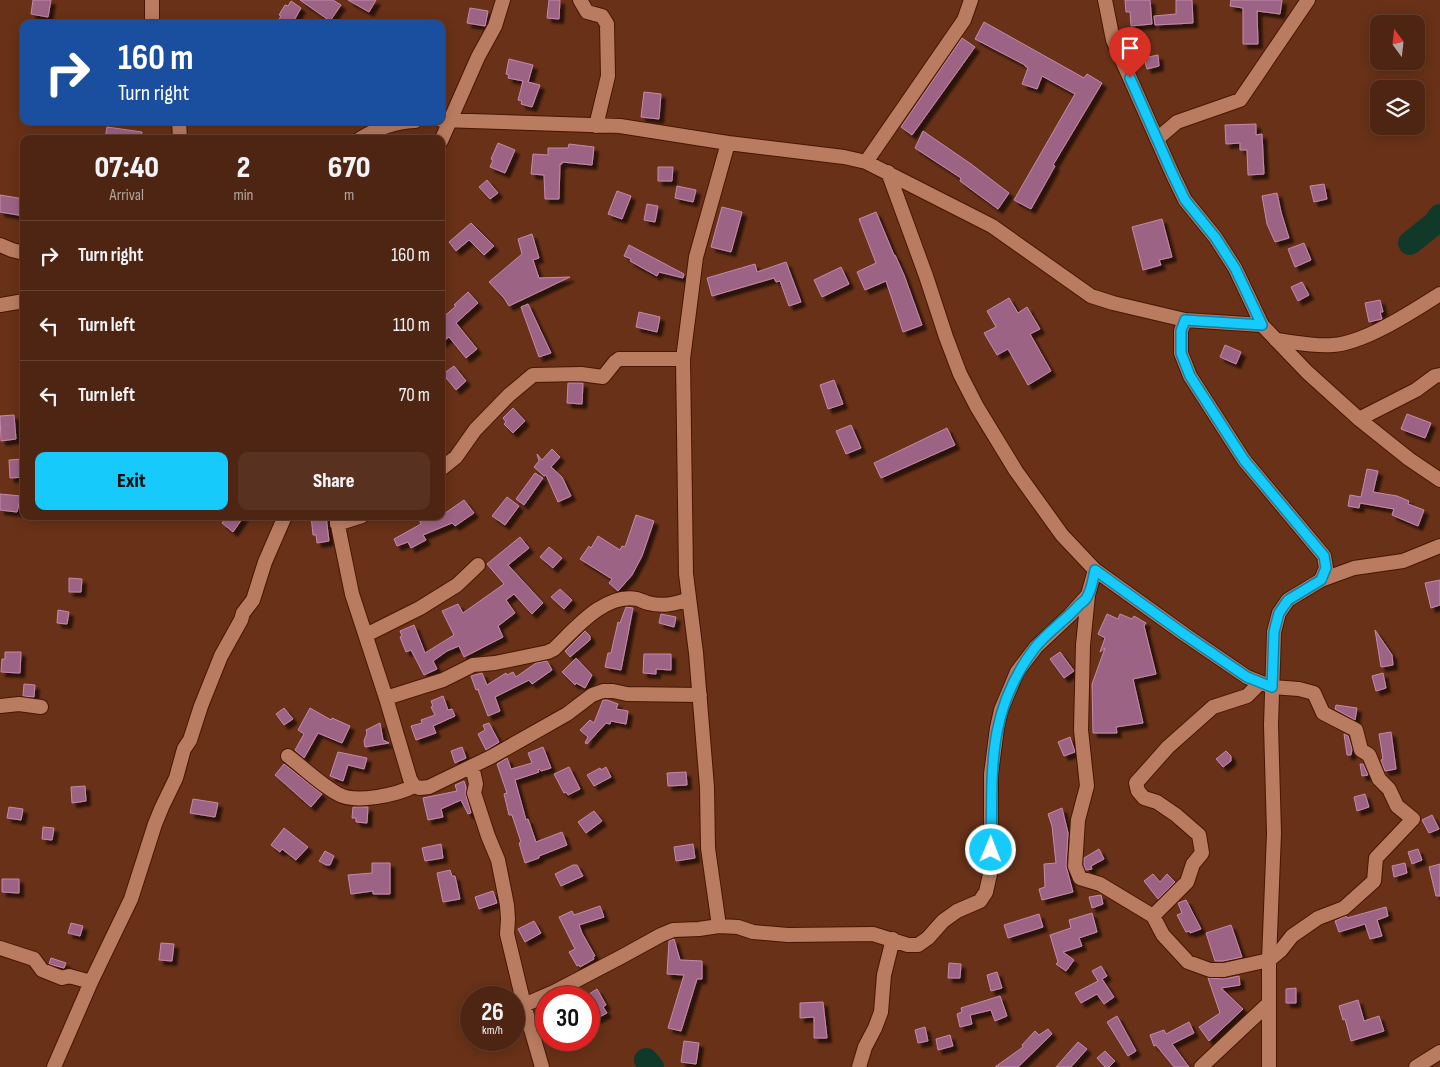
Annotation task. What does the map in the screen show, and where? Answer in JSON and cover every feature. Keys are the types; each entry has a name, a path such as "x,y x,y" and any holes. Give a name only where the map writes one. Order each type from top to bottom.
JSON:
{"street":[{"path":"152,0 152,20"},
{"path":"503,0 495,26 446,120 620,126 728,143 844,157 866,162 992,226 1091,296 1113,304 1185,320 1262,325"},
{"path":"580,0 587,12 602,16 607,24 608,76 596,126"},
{"path":"866,162 964,20 971,0"},
{"path":"1105,0 1113,40 1185,200 1215,237 1235,268 1262,325 1307,372 1359,419 1409,459 1440,480"},
{"path":"1157,139 1178,122 1240,100 1308,0"},
{"path":"366,135 373,130 388,125"},
{"path":"719,926 708,848 707,788 700,695 685,550 683,359 696,257 728,143"},
{"path":"888,172 960,374 977,407 1016,471 1062,535 1095,570 1247,677 1266,685 1314,693 1323,713 1356,730 1361,750 1369,755 1379,779 1389,789 1397,806 1413,819 1376,858 1374,881 1344,908 1318,918 1292,936 1281,950 1269,960 1224,970 1210,970 1188,962 1163,935 1153,916 1100,884 1080,878 1075,866 1078,820 1087,786 1081,730 1083,645 1088,596 1095,570"},
{"path":"0,245 20,252"},
{"path":"1276,340 1331,346 1345,344 1407,315 1440,294"},
{"path":"0,305 20,302"},
{"path":"1185,320 1181,331 1181,353 1190,376 1244,460 1324,556 1326,568 1321,580"},
{"path":"445,466 456,457 475,430 509,395 533,375 581,374 603,376 619,359 683,359"},
{"path":"1359,419 1398,400 1435,376 1440,375"},
{"path":"54,1067 91,982 132,899 162,807 176,778 184,749 190,740 201,706 221,656 243,613 253,600 265,562 283,520"},
{"path":"336,520 352,594 410,779 414,786 420,788 428,786 472,766 567,714 592,695 602,691 627,694 700,695"},
{"path":"1269,1067 1268,1004 1274,833 1271,725 1266,685 1274,632 1279,613 1288,600 1321,580 1354,568 1403,561 1440,546"},
{"path":"366,635 420,608 457,585 478,565"},
{"path":"525,1005 554,992 673,930 719,926 788,935 873,934 908,945 918,945 928,938 943,921 957,911 980,900 986,892 990,874 991,774 1001,710 1017,672 1036,647 1088,596"},
{"path":"386,698 443,680 473,664 495,663 548,652 554,649 592,613 610,603 625,598 660,606 673,605 689,600"},
{"path":"1153,916 1187,882 1193,864 1202,853 1198,835 1169,810 1157,802 1144,798 1138,791 1136,783 1168,747 1213,706 1247,696 1266,685"},
{"path":"0,706 19,704 41,707"},
{"path":"288,756 339,795 355,798 373,797 405,790 414,786"},
{"path":"472,766 476,784 474,793 498,860 507,905 507,934 519,986"},
{"path":"859,1067 865,1047 876,1028 881,1012 884,975 893,939"},
{"path":"0,948 34,959 42,970 55,975 91,982"},
{"path":"1201,1067 1268,1004"},
{"path":"525,1008 542,1067"},
{"path":"1416,1067 1440,1052"}],"building":[{"path":"33,0 51,0 48,17 31,14"},
{"path":"300,0 333,0 341,5 331,20"},
{"path":"348,0 376,0 369,12"},
{"path":"549,0 560,0 559,19 547,18"},
{"path":"1125,0 1150,0 1152,24 1131,26 1130,12 1126,12"},
{"path":"1176,0 1192,0 1193,23 1155,25 1154,16 1176,14"},
{"path":"1231,0 1282,0 1280,14 1257,11 1258,44 1243,44 1243,8 1230,6"},
{"path":"291,1 301,8 294,20 278,20 281,16 279,15 285,5 288,6"},
{"path":"470,8 488,11 485,26 467,23"},
{"path":"984,22 1084,78 1087,74 1102,83 1053,165 1055,166 1031,209 1014,200 1075,94 1042,76 1037,89 1022,84 1028,68 1025,65 975,39"},
{"path":"962,38 975,47 912,135 901,127"},
{"path":"1158,55 1159,66 1147,69 1144,58"},
{"path":"509,59 533,65 528,82 540,85 532,107 521,104 522,101 518,100 523,81 508,78 509,75 506,74"},
{"path":"644,92 661,94 659,119 641,117"},
{"path":"1256,124 1256,135 1262,134 1264,174 1248,175 1247,150 1240,150 1240,143 1226,144 1225,125"},
{"path":"107,127 142,132 142,135 106,135"},
{"path":"923,131 1009,193 998,209 960,181 961,178 915,148"},
{"path":"498,143 515,150 505,173 490,167 493,160 491,159"},
{"path":"569,144 594,147 592,165 562,162 560,164 559,199 545,199 544,175 531,174 533,154 548,155 548,148 568,148"},
{"path":"658,167 673,167 672,181 658,181"},
{"path":"487,180 498,193 490,199 479,187"},
{"path":"1324,184 1327,199 1314,202 1310,186"},
{"path":"677,186 696,190 693,202 675,198"},
{"path":"617,191 631,196 622,219 608,214"},
{"path":"1277,193 1289,238 1275,242 1267,224 1262,196"},
{"path":"0,195 20,198 20,215 0,212"},
{"path":"647,204 658,206 655,222 644,220"},
{"path":"722,207 742,212 731,252 711,247"},
{"path":"876,212 904,275 922,325 903,332 886,281 865,290 857,272 876,263 859,219"},
{"path":"1162,219 1172,257 1159,260 1161,265 1143,270 1132,227"},
{"path":"471,223 494,246 484,255 469,240 456,251 449,242"},
{"path":"532,234 539,258 533,260 539,278 570,277 509,306 489,282 522,254 518,239"},
{"path":"1304,243 1311,260 1295,267 1288,249"},
{"path":"629,245 684,274 683,278 659,272 657,276 630,261 631,259 624,256"},
{"path":"786,262 801,302 789,306 780,281 776,282 774,278 712,296 707,278 755,264 757,272"},
{"path":"841,267 849,284 822,297 814,280"},
{"path":"1302,282 1309,295 1298,301 1291,287"},
{"path":"468,292 478,303 456,323 477,349 466,358 449,337 445,340 445,316 456,306 454,305"},
{"path":"1009,298 1018,313 1027,307 1040,329 1030,334 1051,371 1028,385 1008,349 997,355 984,333 996,327 987,311"},
{"path":"1380,300 1383,312 1380,312 1382,319 1369,322 1365,303"},
{"path":"528,304 551,353 539,357 521,307"},
{"path":"639,312 660,317 657,332 636,327"},
{"path":"1225,345 1241,352 1236,364 1220,357"},
{"path":"454,366 466,381 456,390 445,376 445,373"},
{"path":"834,380 843,404 828,409 820,385"},
{"path":"568,383 583,383 582,404 567,403"},
{"path":"513,408 525,421 513,433 504,424 506,422 503,418"},
{"path":"1407,414 1431,423 1425,438 1401,429"},
{"path":"14,415 16,439 1,441 0,416"},
{"path":"851,425 861,448 846,454 836,431"},
{"path":"947,428 955,445 881,478 874,463"},
{"path":"552,449 560,457 551,467 562,477 571,496 558,502 546,475 544,476 534,467 539,461 537,454 542,460"},
{"path":"20,459 20,477 10,478 9,460"},
{"path":"1367,469 1378,471 1373,492 1397,496 1409,501 1408,504 1424,510 1418,526 1392,515 1394,509 1360,503 1359,508 1348,506 1350,495 1361,497"},
{"path":"535,473 543,478 524,505 516,499"},
{"path":"0,494 20,496 17,512 0,510"},
{"path":"507,497 519,506 505,525 492,516"},
{"path":"464,500 474,513 455,526 452,523 423,535 426,540 411,548 408,542 397,546 394,539 421,524 420,520 445,520 445,513"},
{"path":"636,515 654,521 642,556 632,575 618,591 609,583 612,579 580,559 589,546 591,548 598,536 620,550 622,546 625,547"},
{"path":"224,520 241,520 233,532 222,523"},
{"path":"311,520 326,520 329,541 317,543 316,535 313,535"},
{"path":"520,537 529,548 508,565 543,603 532,614 514,594 506,600 515,613 498,626 503,637 464,657 459,646 447,651 433,661 437,669 424,675 411,650 406,652 400,637 402,636 400,631 414,625 425,653 454,635 442,611 458,604 463,613 504,584 487,564"},
{"path":"549,547 562,558 553,568 540,557"},
{"path":"69,578 82,579 81,592 69,592"},
{"path":"1440,580 1440,605 1431,608 1425,583"},
{"path":"560,589 572,600 564,609 551,597"},
{"path":"626,607 633,608 621,670 605,667 608,653 611,653 618,622 620,623"},
{"path":"58,610 69,612 67,624 57,623"},
{"path":"661,614 676,617 674,627 659,623"},
{"path":"1107,614 1118,619 1120,614 1132,619 1134,616 1146,623 1144,626 1156,674 1133,679 1143,723 1116,727 1117,733 1093,733 1092,684 1105,648 1100,652 1105,638 1098,634"},
{"path":"1375,630 1392,655 1393,665 1381,667"},
{"path":"585,631 590,636 590,640 570,657 565,651"},
{"path":"5,652 21,652 20,673 1,672 2,659 5,659"},
{"path":"1060,652 1074,671 1064,678 1050,659"},
{"path":"644,654 671,654 671,670 656,669 656,674 643,673"},
{"path":"576,658 592,675 585,688 576,683 575,685 562,672"},
{"path":"547,661 552,670 532,684 529,680 495,697 500,711 488,716 479,689 476,690 471,676 482,673 487,685 506,673 507,675 513,672 516,677 536,663"},
{"path":"1383,673 1386,688 1376,691 1372,676"},
{"path":"24,684 35,685 34,697 23,696"},
{"path":"443,696 448,710 452,709 455,716 433,726 436,733 416,740 411,726 422,723 421,720 435,715 431,707 433,706 431,701"},
{"path":"603,700 618,704 616,709 628,711 626,724 611,721 610,724 606,723 587,744 585,743 588,737 580,730 590,720 594,723"},
{"path":"1336,705 1357,708 1355,720 1335,709"},
{"path":"284,708 293,719 284,725 276,714"},
{"path":"310,708 331,720 332,718 350,726 342,743 318,733 304,758 295,750 304,734 298,730"},
{"path":"380,723 383,740 389,743 365,747 366,730"},
{"path":"489,723 499,742 486,750 478,734 485,730 483,725"},
{"path":"1391,732 1396,769 1385,771 1381,760 1383,759 1379,734"},
{"path":"1344,734 1348,736 1352,749 1351,755 1347,755"},
{"path":"1070,737 1075,752 1064,756 1058,742"},
{"path":"462,747 466,758 455,763 451,751"},
{"path":"543,747 551,768 541,771 539,769 539,772 515,780 526,820 528,819 536,842 562,832 567,845 525,863 519,843 521,842 512,815 509,815 504,794 507,793 497,764 507,758 511,769 532,763 528,753"},
{"path":"1226,751 1231,756 1231,761 1223,767 1216,759"},
{"path":"338,752 367,758 364,769 348,765 343,781 330,776"},
{"path":"284,764 322,794 311,807 275,775"},
{"path":"1360,764 1363,764 1368,775 1362,776"},
{"path":"569,767 580,789 568,795 566,792 564,793 554,774"},
{"path":"606,767 611,777 594,786 587,775"},
{"path":"686,772 687,785 668,786 667,773"},
{"path":"464,781 471,813 468,814 461,800 441,809 443,817 428,820 423,798 457,791 455,785"},
{"path":"85,786 86,801 72,803 71,787"},
{"path":"1365,794 1369,807 1357,811 1354,797"},
{"path":"193,799 218,803 215,817 190,813"},
{"path":"9,807 23,809 21,820 7,818"},
{"path":"353,807 368,807 367,823 356,822 356,818 352,818"},
{"path":"1062,808 1068,833 1066,866 1073,892 1042,900 1039,889 1045,887 1044,864 1056,863 1052,826 1048,814"},
{"path":"594,811 602,821 586,833 578,822"},
{"path":"1432,815 1439,829 1429,833 1422,820"},
{"path":"43,827 54,828 52,840 42,839"},
{"path":"284,828 308,847 296,860 282,849 280,852 271,845"},
{"path":"441,844 443,858 425,861 422,848"},
{"path":"693,844 695,858 676,861 674,847"},
{"path":"1099,849 1104,859 1091,866 1092,869 1086,870 1084,858"},
{"path":"1418,849 1422,860 1412,864 1408,852"},
{"path":"325,851 334,856 330,865 319,861"},
{"path":"372,863 390,863 390,894 373,894 373,891 351,894 348,875 372,873"},
{"path":"1405,863 1407,873 1394,877 1392,866"},
{"path":"1440,864 1440,896 1436,896 1429,867"},
{"path":"573,865 577,865 583,876 561,886 555,874"},
{"path":"450,870 452,876 455,876 460,899 443,902 437,873"},
{"path":"1153,874 1160,882 1167,874 1175,882 1158,899 1144,881"},
{"path":"2,879 19,879 19,893 2,892"},
{"path":"493,891 497,903 479,909 475,897"},
{"path":"1101,895 1103,904 1092,908 1089,897"},
{"path":"1186,900 1201,929 1190,933 1190,931 1186,932 1177,915 1182,913 1178,903"},
{"path":"600,906 604,917 579,925 595,956 593,957 594,959 580,967 579,965 577,966 569,952 575,949 559,917 572,911 574,915"},
{"path":"1386,907 1388,916 1377,920 1382,936 1370,939 1365,924 1339,932 1335,921 1346,916 1347,918"},
{"path":"1092,913 1097,932 1079,938 1082,946 1063,952 1074,960 1066,971 1056,964 1058,962 1050,935 1071,928 1069,920"},
{"path":"1039,914 1043,927 1008,938 1004,925"},
{"path":"534,921 541,933 525,942 518,929"},
{"path":"71,923 83,926 80,936 68,933"},
{"path":"1231,925 1242,957 1215,961 1206,933"},
{"path":"674,939 680,960 702,961 702,979 697,979 681,1031 668,1028 684,975 667,974 669,941"},
{"path":"161,943 174,944 172,961 159,960"},
{"path":"51,958 66,963 64,968 49,964"},
{"path":"949,963 961,964 960,978 948,978"},
{"path":"1101,966 1107,976 1102,979 1114,997 1104,1004 1097,994 1081,1003 1075,993 1098,981 1092,971"},
{"path":"997,972 1002,988 991,991 987,975"},
{"path":"1239,976 1240,985 1221,988 1243,1009 1209,1041 1199,1027 1220,1013 1208,978 1224,979"},
{"path":"1296,988 1296,1003 1286,1003 1286,989"},
{"path":"600,994 606,1005 603,1007 607,1013 600,1017"},
{"path":"1000,996 1007,1016 995,1021 991,1010 970,1015 972,1024 960,1027 957,1014 962,1012 961,1008"},
{"path":"1358,1000 1364,1021 1379,1016 1384,1031 1351,1041 1339,1006"},
{"path":"823,1002 827,1038 814,1038 814,1017 800,1018 800,1003"},
{"path":"1117,1016 1136,1051 1128,1056 1107,1022"},
{"path":"1189,1022 1194,1033 1172,1044 1189,1067 1174,1067 1156,1045 1154,1046 1150,1035 1164,1030 1166,1034"},
{"path":"925,1027 928,1041 918,1043 915,1030"},
{"path":"1048,1029 1052,1034 1018,1067 995,1067 1023,1047 1022,1045 1035,1031 1039,1035"},
{"path":"950,1035 953,1046 938,1050 936,1039"},
{"path":"684,1041 699,1043 696,1064 681,1062"},
{"path":"1078,1042 1087,1049 1071,1067 1056,1067"},
{"path":"1105,1051 1115,1061 1109,1067 1105,1067 1097,1058"}],"waterway":[{"path":"1410,243 1435,223 1440,216"},
{"path":"646,1060 652,1067"}],"route":[{"path":"991,850 991,774 1001,710 1017,672 1036,647 1088,596 1095,570 1247,677 1272,687 1274,632 1279,613 1288,600 1321,580 1326,568 1324,556 1244,460 1190,376 1181,353 1181,331 1185,320 1262,325 1235,268 1215,237 1185,200 1130,78"}]}
